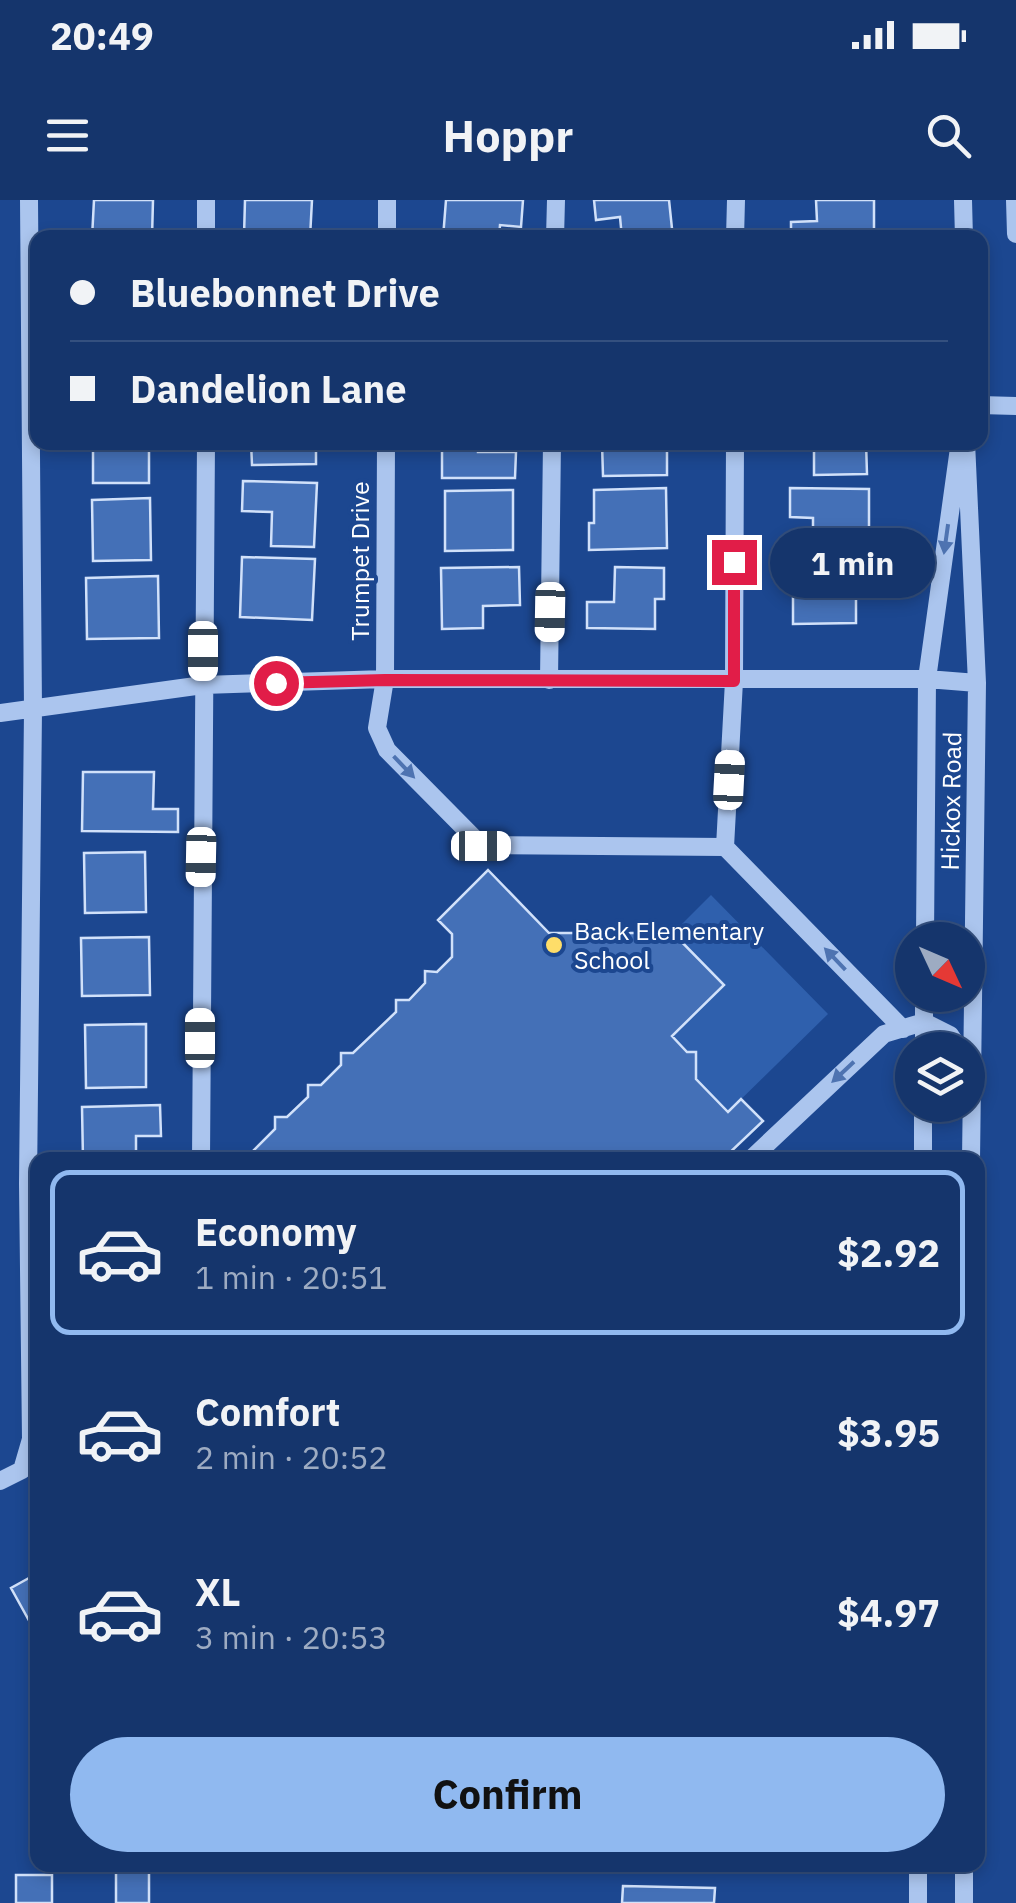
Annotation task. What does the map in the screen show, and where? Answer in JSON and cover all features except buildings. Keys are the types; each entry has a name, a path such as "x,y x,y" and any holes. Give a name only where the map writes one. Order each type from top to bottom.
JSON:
{"street":[{"path":"29,200 30,328"},
{"path":"206,200 206,230"},
{"path":"387,230 388,200"},
{"path":"555,230 556,200"},
{"path":"736,200 736,230"},
{"path":"963,200 964,230"},
{"path":"1015,200 1016,234"},
{"path":"988,405 1016,406"},
{"path":"30,1256 31,450"},
{"path":"201,1152 206,450"},
{"name":"Trumpet Drive","path":"386,450 385,680 377,728 387,750 481,846 726,847"},
{"path":"549,680 552,450"},
{"path":"735,450 734,681 726,847 903,1029"},
{"name":"Hickox Road","path":"925,922 927,679 962,450"},
{"name":"Hickox Road","path":"963,450 977,683 971,1152"},
{"path":"0,713 203,686 385,680 927,679 977,683"},
{"path":"924,1012 924,1032"},
{"path":"759,1152 884,1034 924,1022 946,1032"},
{"path":"923,1122 923,1152"},
{"path":"960,1122 960,1152"},
{"path":"0,1480 22,1470 30,1449"},
{"path":"918,1872 918,1903"},
{"path":"964,1872 964,1903"}],"shaded area":[{"path":"711,895 828,1014 728,1112 696,1079 696,1053 687,1052 672,1036 673,933"}],"place":[{"name":"Back Elementary School","path":"554,945"}],"route":[{"path":"276,683 734,681 734,562"}]}
